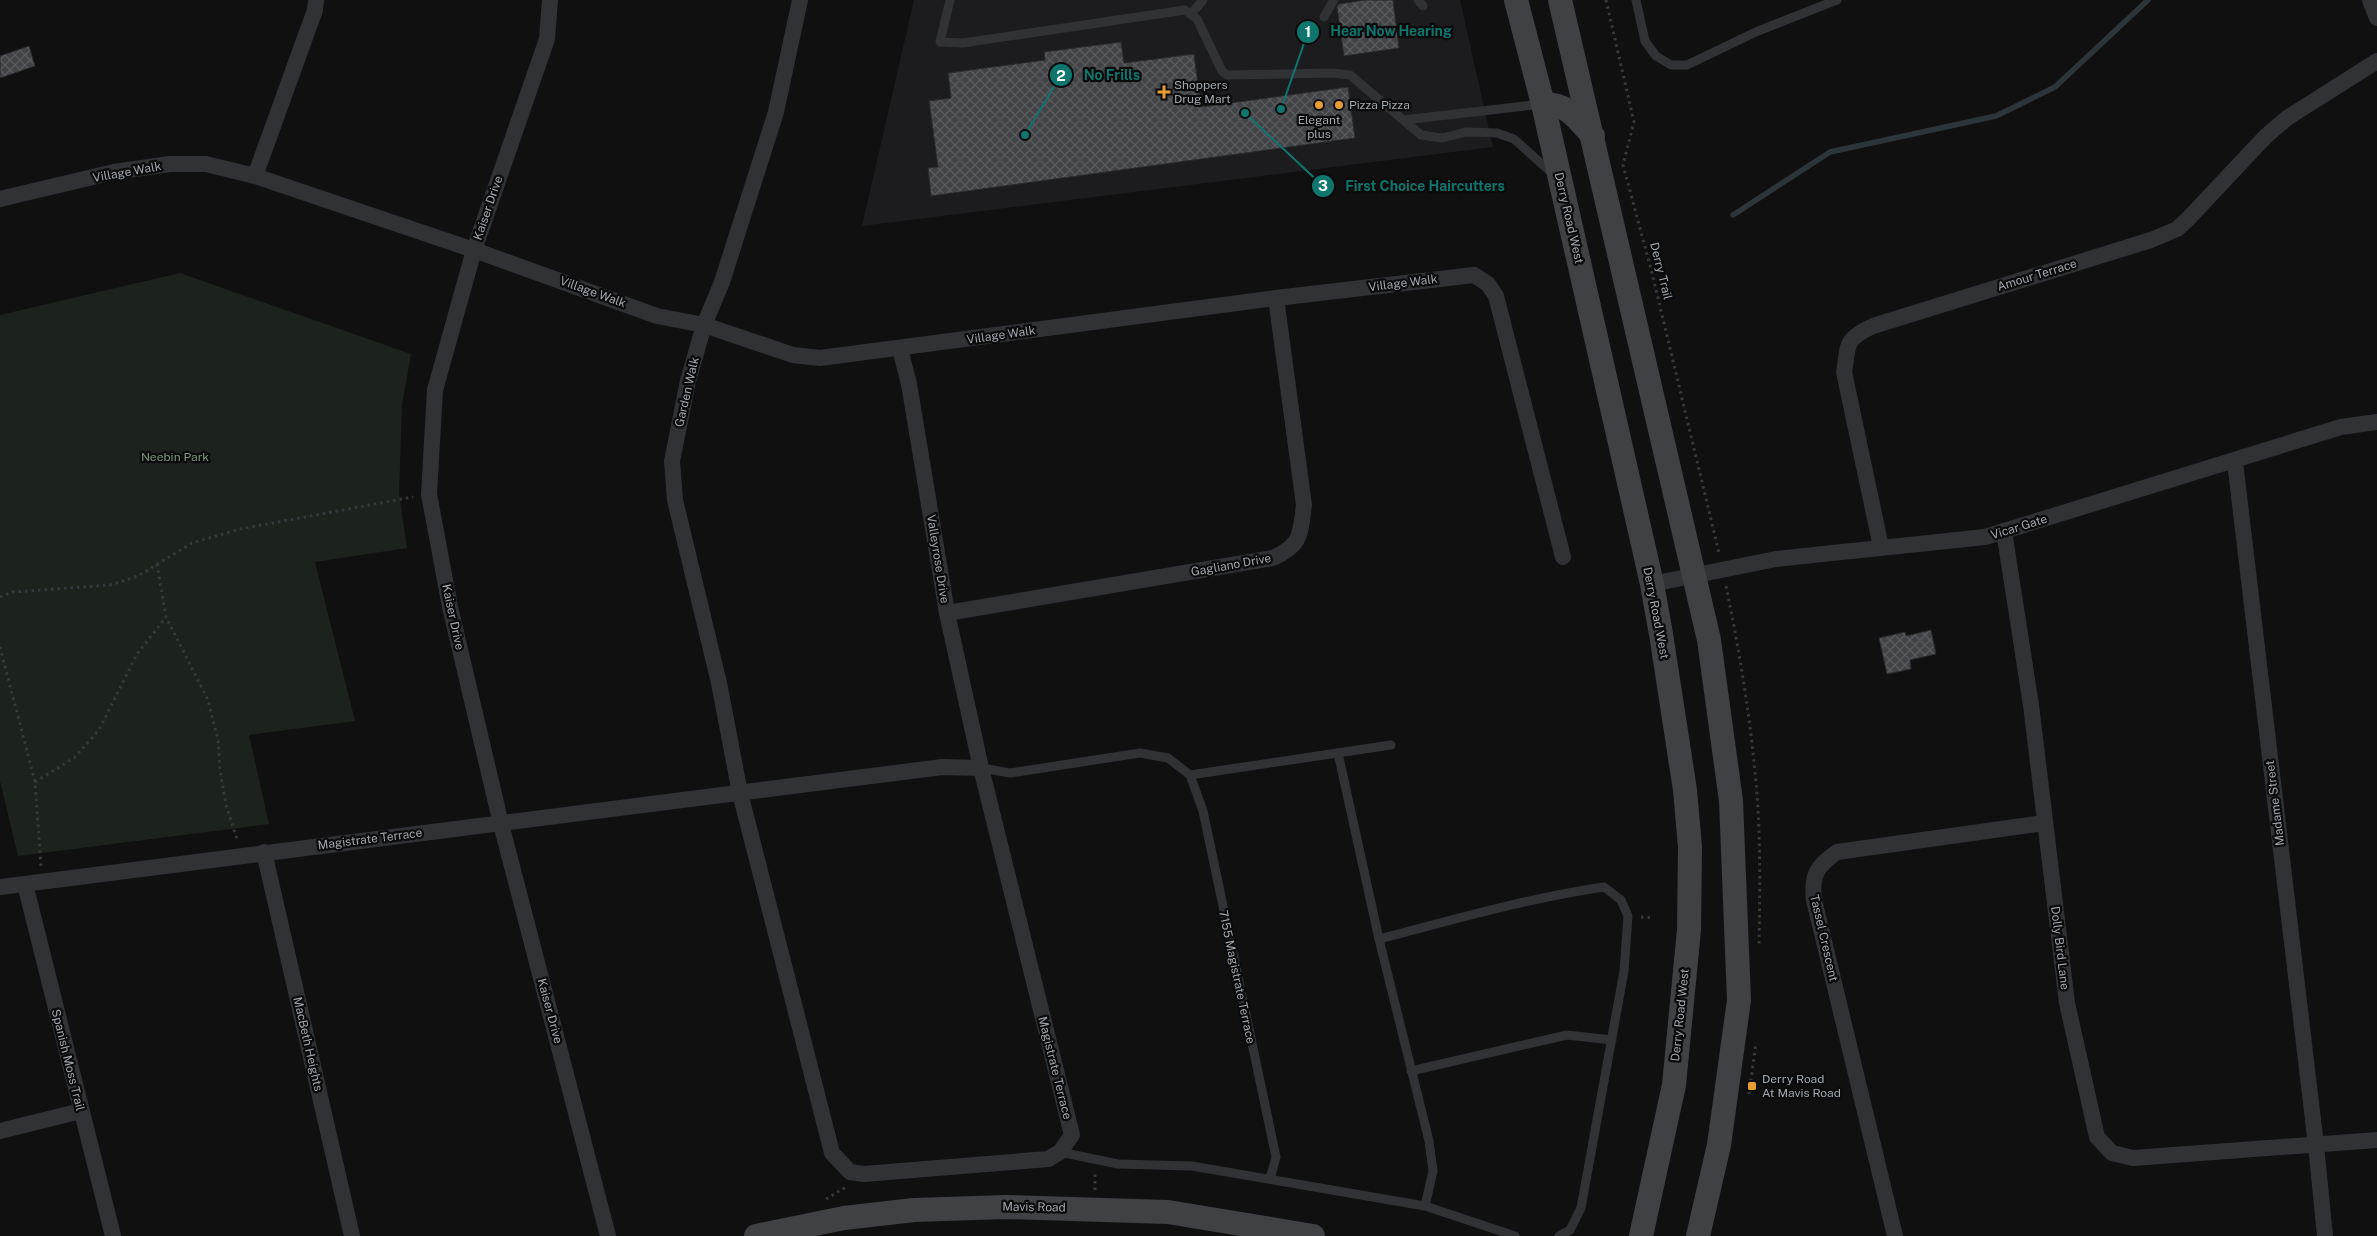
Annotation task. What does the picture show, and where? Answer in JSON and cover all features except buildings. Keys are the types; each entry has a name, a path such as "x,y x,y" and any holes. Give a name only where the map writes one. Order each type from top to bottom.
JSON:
{"main road":[{"name":"Derry Road West","path":"1516,0 1543,104 1652,584 1662,634 1685,790 1690,847 1689,930 1674,1085 1641,1236"},
{"path":"1560,0 1709,640 1731,801 1739,1000 1719,1145 1698,1236"},
{"path":"1543,104 1558,104 1567,110 1593,136"},
{"name":"Mavis Road","path":"756,1236 844,1218 914,1210 1006,1207 1095,1208 1168,1212 1313,1236"}],"street":[{"path":"255,176 316,0"},
{"name":"Kaiser Drive","path":"550,0 547,39 474,250 435,390 429,494 450,607 501,824 608,1236"},
{"name":"Garden Walk","path":"740,793 719,684 674,490 672,461 688,381 704,325 722,282 776,112 800,0"},
{"path":"2370,0 2377,18"},
{"name":"Amour Terrace","path":"1881,547 1844,372 1844,358 1848,344 1853,338 1873,326 2151,240 2176,229 2199,209 2266,136 2282,122 2377,61"},
{"name":"Village Walk","path":"0,199 114,172 170,164 206,164 255,176 474,250 657,316 704,325 793,355 820,358 900,349 1276,298 1474,275 1488,284 1496,296 1563,557"},
{"name":"Gagliano Drive","path":"947,613 1272,558 1288,551 1299,539 1304,505 1276,298"},
{"name":"Valleyrose Drive","path":"900,349 909,384 947,613 981,768"},
{"name":"Vicar Gate","path":"1652,584 1776,559 1985,538 2234,462 2341,427 2377,422"},
{"name":"Madame Street","path":"2234,462 2316,1145"},
{"name":"Dolly Bird Lane","path":"2004,531 2031,705 2067,1003 2097,1137 2112,1153 2133,1158 2316,1145"},
{"name":"Magistrate Terrace","path":"0,887 942,767 981,768 1072,1135 1060,1152"},
{"path":"740,793 832,1153 841,1165 850,1172 864,1174 1048,1159 1060,1152"},
{"name":"Tassel Crescent","path":"1895,1236 1814,900 1814,882 1818,868 1837,852 2044,822"},
{"name":"MacBeth Heights","path":"264,852 352,1236"},
{"name":"Spanish Moss Trail","path":"25,884 113,1236"},
{"path":"0,1131 81,1111"},
{"path":"2325,1236 2316,1145 2377,1140"}],"lane":[{"path":"950,0 940,42 963,43 1185,10 1198,19 1222,72 1227,75 1332,73 1350,75 1421,135 1442,138 1466,132 1497,133 1514,139 1561,182"},
{"path":"1191,14 1203,0"},
{"path":"1324,17 1334,0"},
{"path":"1636,0 1645,41 1656,56 1671,65 1687,65 1823,2 1837,0"},
{"path":"1404,120 1543,104"},
{"path":"981,768 1010,773 1140,753 1168,758 1190,775 1391,745"},
{"path":"1338,753 1379,939 1429,1141 1433,1171 1425,1206"},
{"name":"7155 Magistrate Terrace","path":"1190,775 1203,811 1276,1157 1270,1179"},
{"path":"1379,939 1543,897 1604,887 1621,900 1628,916 1624,971 1612,1040 1581,1208 1570,1230 1559,1236"},
{"path":"1411,1071 1567,1036 1612,1040"},
{"path":"1060,1152 1118,1164 1192,1166 1425,1206 1515,1236"}],"path":[{"name":"Derry Trail","path":"1606,0 1634,122 1623,165 1652,272 1718,547"},
{"path":"0,598 13,592 110,585 138,576 192,543 240,529 429,494"},
{"path":"157,564 166,617 208,700 218,740 220,770 226,806 242,855"},
{"path":"35,782 74,758 99,730 137,654 166,617"},
{"path":"0,647 35,782 42,881"},
{"path":"1088,1167 1095,1171 1095,1208"}],"shaded area":[{"path":"914,0 1460,0 1493,147 862,226"}],"green space":[{"name":"Neebin Park","path":"180,273 411,354 402,405 399,493 407,548 315,562 355,721 249,735 269,824 18,856 0,781 0,315"}],"waterway":[{"path":"1733,215 1830,152 1996,116 2055,87 2148,0"}],"place":[{"name":"Shoppers Drug Mart","path":"1164,92"},
{"name":"Elegant plus","path":"1319,105"},
{"name":"Pizza Pizza","path":"1339,105"},
{"name":"Hear Now Hearing","path":"1281,109"},
{"name":"First Choice Haircutters","path":"1245,113"},
{"name":"No Frills","path":"1025,135"},
{"name":"Derry Road At Mavis Road","path":"1752,1086"}]}
